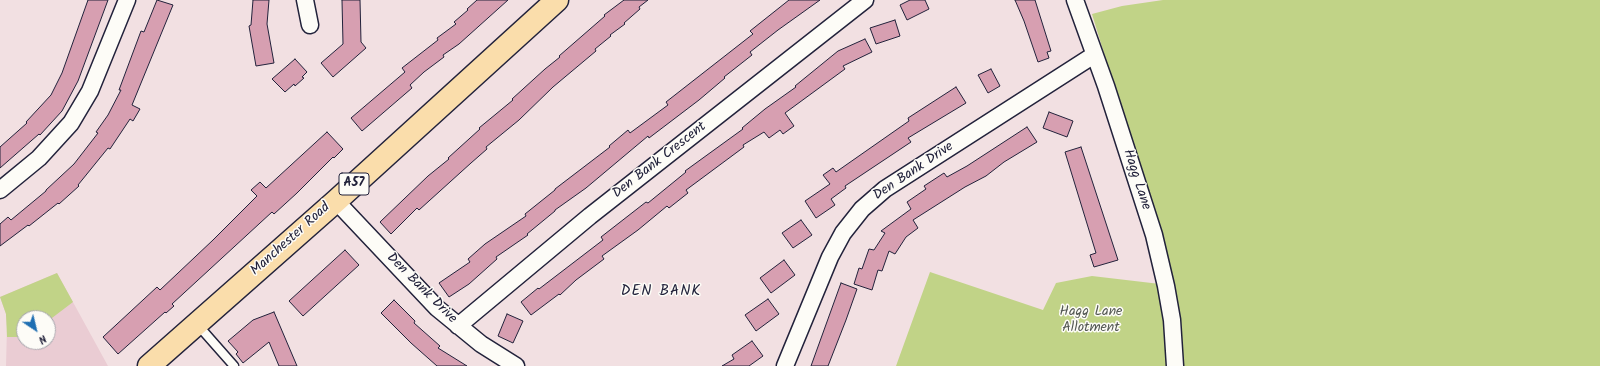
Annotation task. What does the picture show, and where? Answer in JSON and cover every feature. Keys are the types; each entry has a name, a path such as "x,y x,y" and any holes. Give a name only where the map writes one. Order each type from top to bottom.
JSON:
{"main road":[{"name":"Manchester Road","path":"149,366 336,201 557,0"}],"street":[{"path":"0,190 39,158 71,123 90,91 126,0"},
{"path":"305,0 310,25"},
{"name":"Den Bank Crescent","path":"458,326 590,216 865,0"},
{"name":"Hagg Lane","path":"1075,0 1106,86 1154,235 1172,320 1175,366"},
{"name":"Den Bank Drive","path":"785,366 830,257 843,233 862,209 885,189 1094,54"},
{"name":"Den Bank Drive","path":"336,201 437,308 507,364"}],"lane":[{"path":"197,324 234,366"}],"shaded area":[{"path":"57,273 108,366 6,366 6,314 0,297"}],"green space":[{"path":"1163,0 1600,0 1600,366 1181,366 1175,287 1092,14 1122,6"},
{"name":"Hagg Lane Allotment","path":"930,272 1043,310 1056,283 1092,276 1160,284 1171,366 896,366"},
{"path":"57,273 73,302 56,315 56,310 16,310 16,337 7,337 6,314 0,297"}],"building":[{"path":"88,0 108,0 78,81 62,111 40,135 39,134 0,168 0,147 27,123 26,122 51,95 62,73"},
{"path":"157,0 173,5 132,105 140,109 133,121 130,119 110,149 108,148 78,185 79,186 59,204 58,203 29,226 28,225 0,246 0,224 8,217 11,220 46,191 74,164 98,133 96,132 108,115 121,90 119,90 141,31 144,32"},
{"path":"253,0 269,0 267,24 274,63 256,66 249,26 251,25"},
{"path":"342,0 360,0 361,42 366,48 333,77 321,63 343,44"},
{"path":"477,0 508,0 459,44 443,55 444,57 424,72 410,85 412,88 362,131 351,118 405,72 402,68 456,24 454,22"},
{"path":"624,0 648,0 639,7 640,9 624,23 625,24 595,49 596,51 553,87 519,120 486,147 487,149 419,210 417,208 391,234 380,222 428,176 449,159 448,158 480,129 479,128 513,100 512,99 560,57 559,56 605,16 604,15"},
{"path":"789,0 820,0 750,52 752,55 724,77 725,78 699,100 649,138 648,136 586,188 555,210 527,234 528,235 496,257 497,259 469,284 449,297 439,283 470,262 468,259 485,244 526,216 525,214 610,147 609,146 628,130 630,133 668,105 666,102 753,34 750,31"},
{"path":"910,0 925,0 929,9 907,20 900,5"},
{"path":"1015,0 1035,0 1051,51 1047,52 1049,58 1038,62"},
{"path":"895,20 900,36 876,44 870,28"},
{"path":"865,39 872,52 843,66 845,69 785,113 794,126 783,134 780,130 769,138 764,132 743,145 744,147 686,190 688,193 669,208 667,206 638,230 602,256 604,259 576,280 560,295 559,294 531,315 521,302 603,240 601,237 646,202 648,203 686,172 685,171 743,129 742,128 765,109 796,87 795,86 838,51"},
{"path":"295,59 307,72 302,77 304,78 285,92 272,79"},
{"path":"991,69 1000,86 988,93 978,75"},
{"path":"956,87 966,103 908,138 911,142 845,186 846,188 831,199 835,205 816,218 805,201 830,184 823,175 833,168 836,172 909,121 908,118"},
{"path":"1049,112 1073,121 1067,137 1043,128"},
{"path":"1027,127 1037,142 1004,162 986,176 965,187 913,220 918,228 906,237 895,254 889,251 882,271 878,270 872,290 854,284 859,268 862,269 869,249 874,250 885,233 881,231 911,209 907,202 926,189 924,186 944,173 947,177 967,166"},
{"path":"327,132 343,149 274,214 272,212 172,304 174,306 166,313 165,312 118,354 103,337 157,287 160,290 213,240 257,196 251,190 260,182 266,188"},
{"path":"1081,147 1118,260 1094,267 1090,255 1096,253 1065,152"},
{"path":"801,220 812,235 793,248 782,233"},
{"path":"345,250 359,265 303,316 289,301"},
{"path":"784,260 795,275 771,293 760,278"},
{"path":"841,283 857,289 846,320 828,366 811,366"},
{"path":"768,299 779,314 756,331 745,315"},
{"path":"394,300 415,321 414,323 440,346 438,348 467,366 437,366 411,343 381,313"},
{"path":"274,312 297,366 279,366 269,342 243,363 236,354 238,352 228,341 253,320"},
{"path":"507,314 523,321 513,343 498,336"},
{"path":"752,341 763,356 749,366 722,366 734,359 732,355"}],"district":[{"name":"DEN BANK","path":"661,292"}]}
